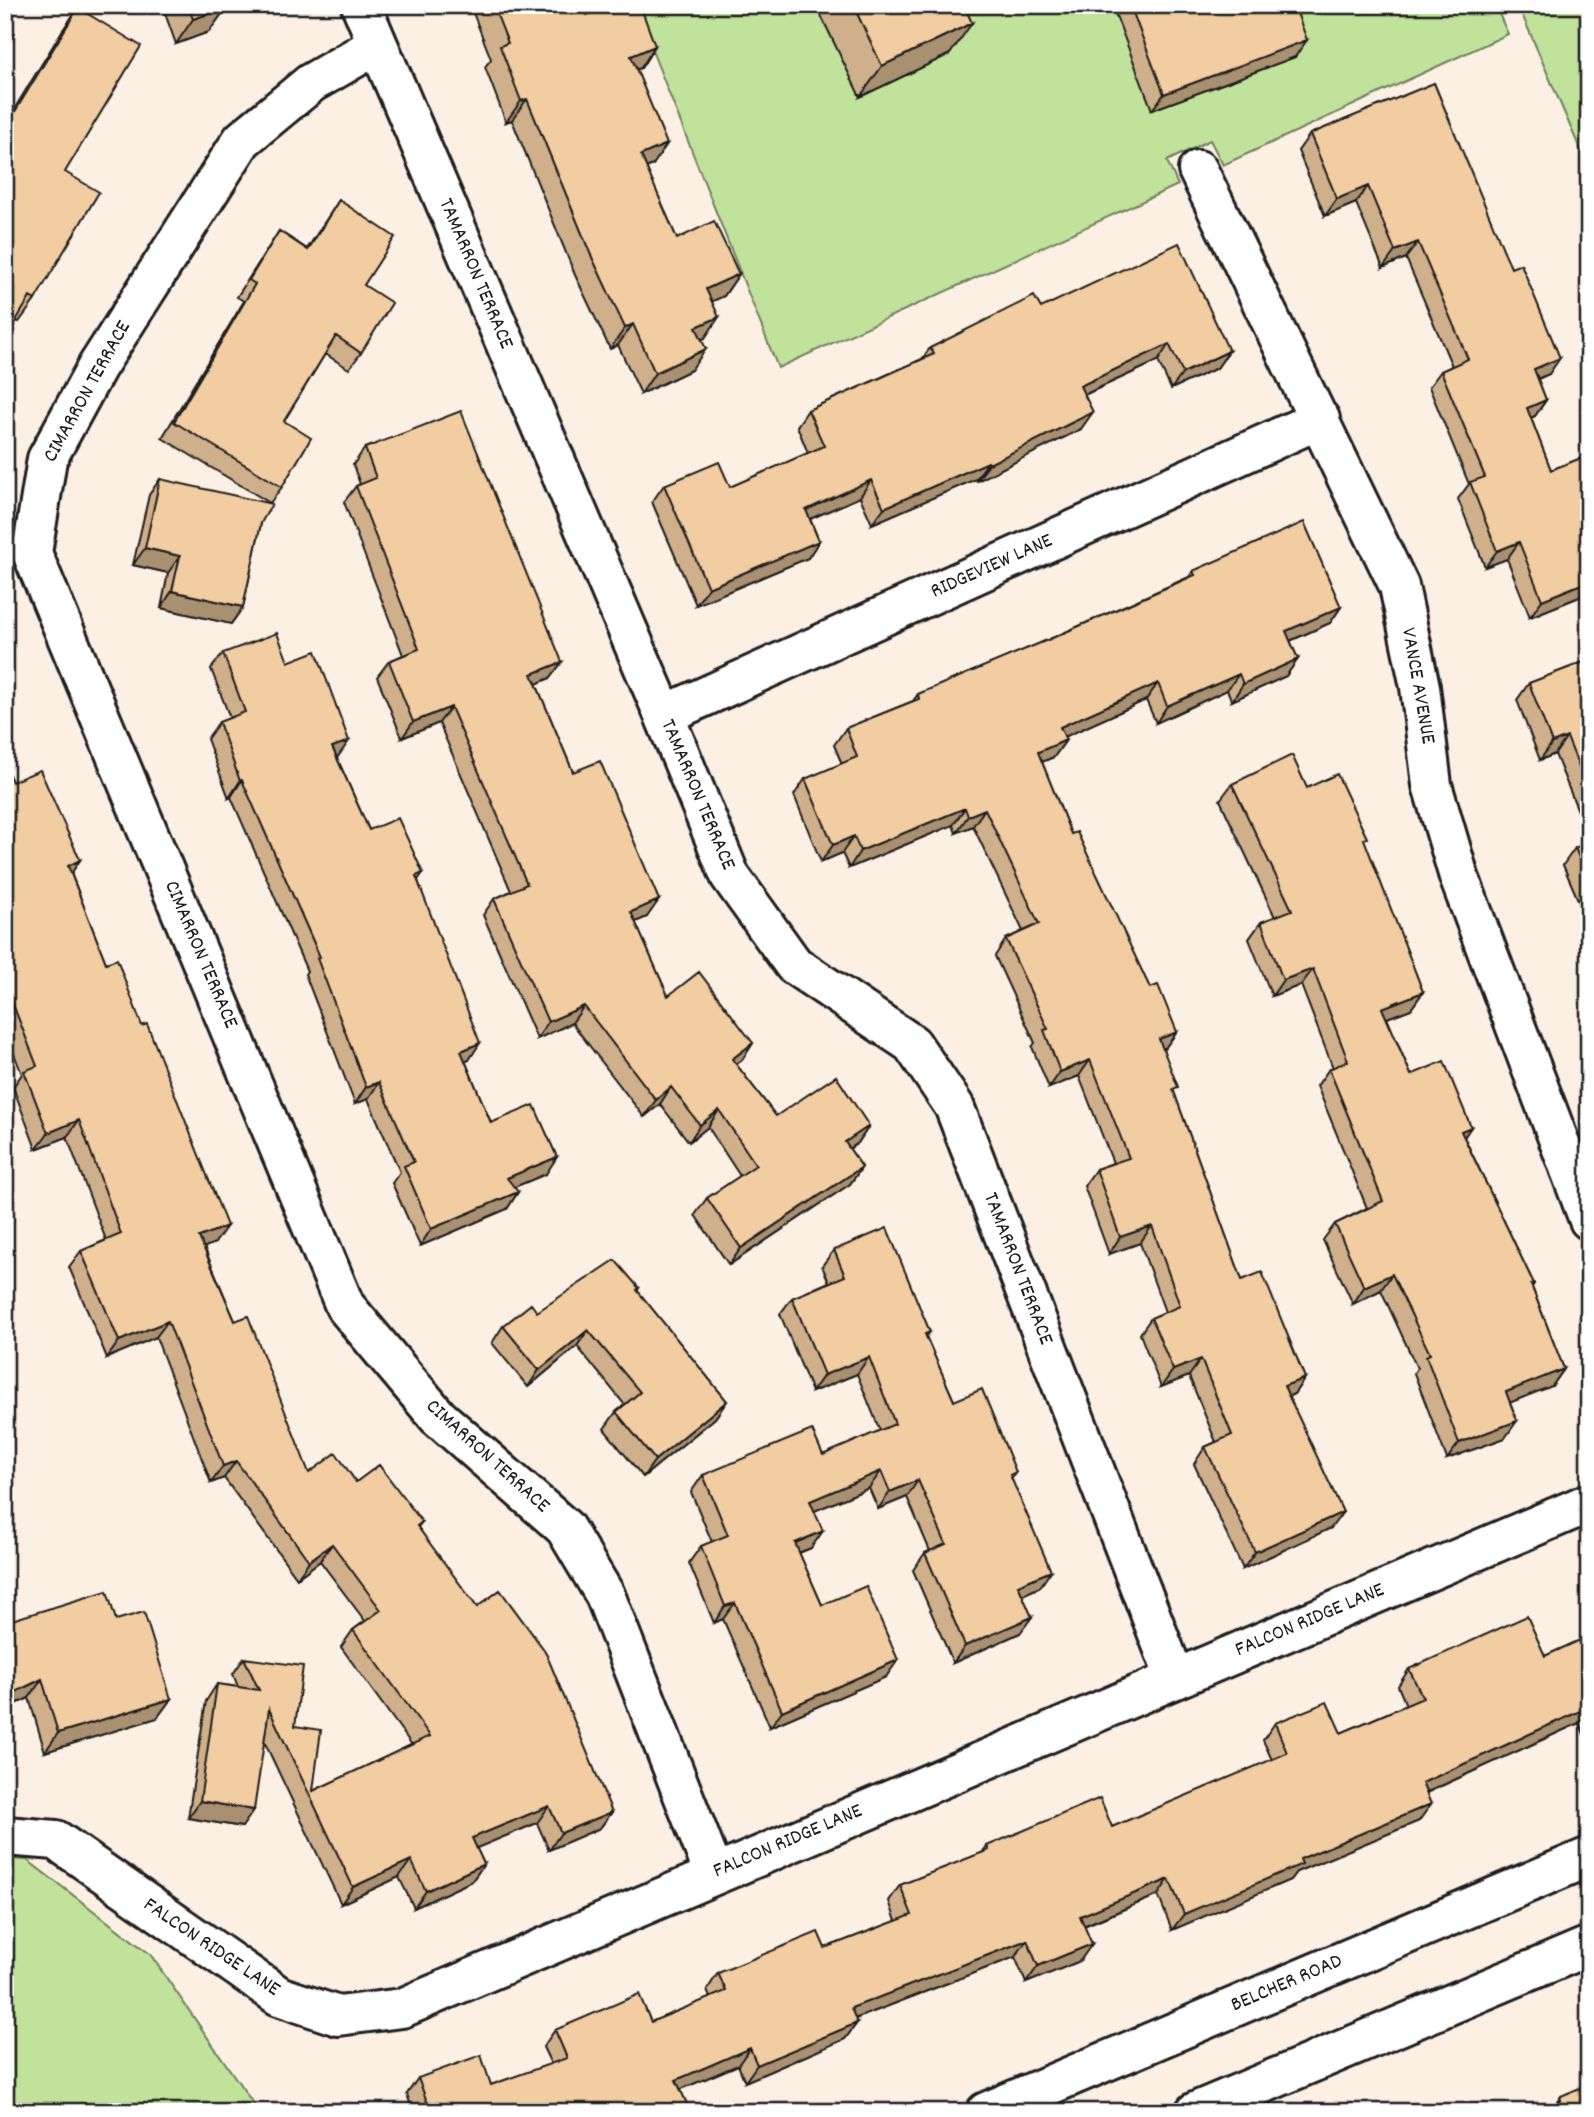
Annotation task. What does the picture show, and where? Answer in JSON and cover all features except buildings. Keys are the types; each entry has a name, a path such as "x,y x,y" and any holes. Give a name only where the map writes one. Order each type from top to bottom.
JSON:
{"street":[{"name":"TAMARRON TERRACE","path":"361,5 730,876 794,965 912,1044 954,1106 1175,1678"},
{"name":"CIMARRON TERRACE","path":"377,45 311,83 242,140 97,367 47,460 32,553 345,1306 438,1417 565,1528 605,1595 714,1874"},
{"name":"VANCE AVENUE","path":"1198,170 1399,586 1420,687 1432,785 1459,877 1589,1220"},
{"name":"RIDGEVIEW LANE","path":"664,715 1320,419"},
{"name":"FALCON RIDGE LANE","path":"5,1836 56,1840 279,1996 338,2016 402,2008 1589,1503"},
{"name":"BELCHER ROAD","path":"986,2112 1589,1857"},
{"path":"1195,2112 1589,1946"}],"green space":[{"path":"634,5 1495,5 1508,34 1223,165 1210,140 1167,161 1178,185 778,368"},
{"path":"1518,5 1589,5 1589,170"},
{"path":"5,1859 27,1860 150,1954 259,2112 5,2112"}]}
